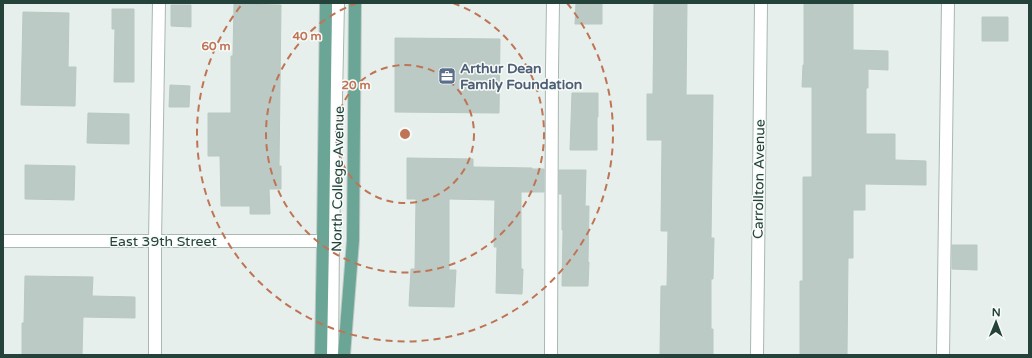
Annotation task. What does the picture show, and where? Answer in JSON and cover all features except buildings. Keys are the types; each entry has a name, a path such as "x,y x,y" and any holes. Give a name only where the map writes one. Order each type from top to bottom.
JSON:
{"main road":[{"name":"North College Avenue","path":"321,355 326,3"},
{"name":"North College Avenue","path":"344,355 353,240 355,3"}],"street":[{"path":"155,355 155,241 159,3"},
{"name":"North College Avenue","path":"332,355 338,3"},
{"path":"551,355 553,3"},
{"name":"Carrollton Avenue","path":"757,355 761,3"},
{"path":"943,355 948,3"},
{"name":"East 39th Street","path":"3,241 323,240"}],"place":[{"name":"Arthur Dean Family Foundation","path":"447,76"}]}
